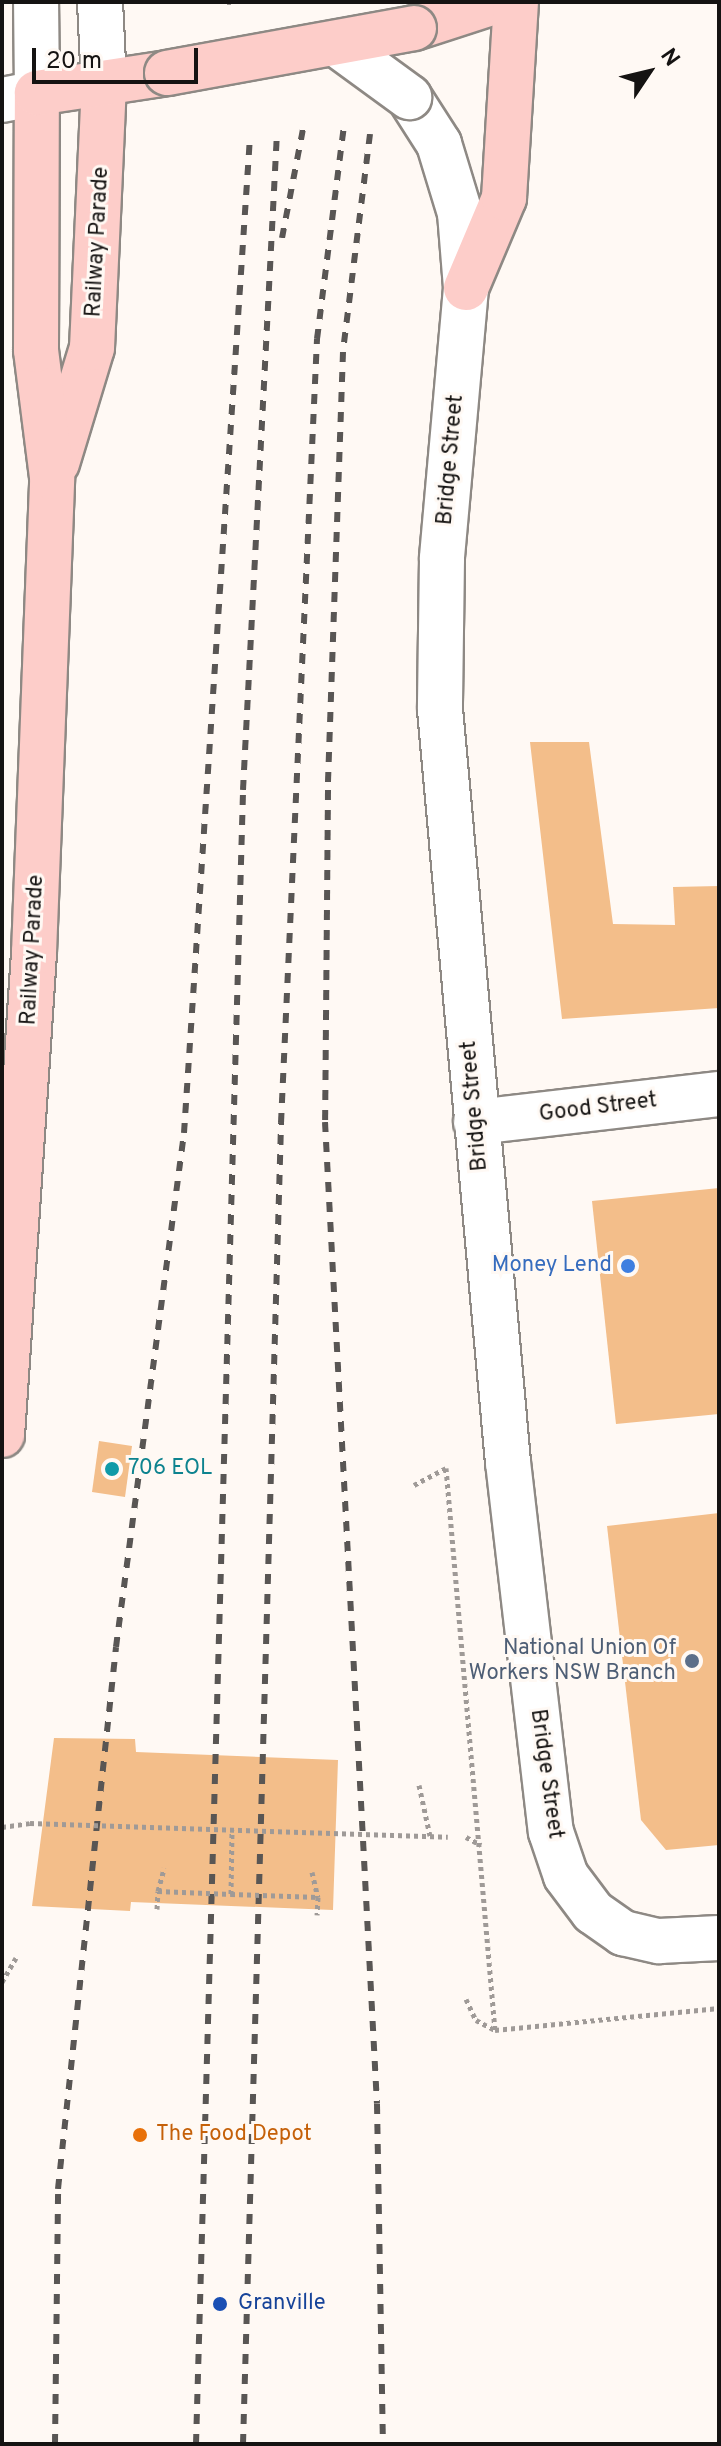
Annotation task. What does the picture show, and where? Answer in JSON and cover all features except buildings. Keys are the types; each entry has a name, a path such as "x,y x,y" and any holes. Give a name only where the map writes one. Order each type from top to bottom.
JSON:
{"main road":[{"path":"19,96 167,73 414,28 494,2"},
{"path":"466,288 504,198 516,2"},
{"name":"Railway Parade","path":"52,477 92,348 104,83"},
{"name":"Railway Parade","path":"2,1435 34,953 52,477 36,350 19,96"}],"street":[{"name":"Railway Parade","path":"19,96 36,2"},
{"name":"Railway Parade","path":"100,2 104,83"},
{"name":"Bridge Street","path":"335,43 409,97 451,175 466,288 438,641 476,1122 545,1789 566,1876 593,1912 623,1933 659,1941 719,1938"},
{"name":"Good Street","path":"476,1122 719,1094"}],"path":[{"path":"227,2 233,2"},
{"path":"414,1485 446,1468 495,2030"},
{"path":"419,1785 430,1836"},
{"path":"2,1827 448,1837"},
{"path":"231,1894 232,1830"},
{"path":"466,1837 481,1845"},
{"path":"157,1909 164,1868"},
{"path":"312,1872 318,1897 317,1915"},
{"path":"158,1891 318,1897"},
{"path":"2,1982 16,1958"},
{"path":"466,1999 476,2020 495,2030 719,2008"}],"railway":[{"path":"243,2444 281,1123 317,339 344,124"},
{"path":"282,238 303,129"},
{"path":"196,2444 243,790 277,132"},
{"path":"370,134 343,352 328,790 325,1122 377,2104 383,2444"},
{"path":"55,2444 58,2189 116,1647 184,1133 250,137"}],"place":[{"name":"Money Lend","path":"628,1266"},
{"name":"706 EOL","path":"112,1469"},
{"name":"National Union Of Workers NSW Branch","path":"692,1661"},
{"name":"The Food Depot","path":"140,2135"},
{"name":"Granville","path":"220,2304"}]}
